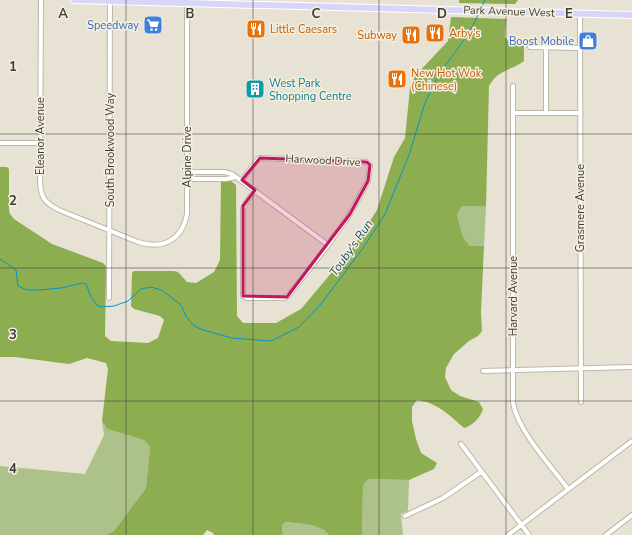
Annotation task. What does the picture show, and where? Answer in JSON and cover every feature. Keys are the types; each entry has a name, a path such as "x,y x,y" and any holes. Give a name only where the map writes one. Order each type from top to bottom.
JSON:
{"main road":[{"name":"Park Avenue West","path":"74,0 632,15"}],"street":[{"name":"Eleanor Avenue","path":"41,0 41,193 45,201 59,210 109,230"},
{"name":"South Brookwood Way","path":"109,298 110,0"},
{"name":"Alpine Drive","path":"109,230 144,244 160,244 172,239 182,228 186,218 187,3"},
{"name":"Grasmere Avenue","path":"580,14 579,113 581,402"},
{"path":"530,47 579,48"},
{"path":"546,48 546,113"},
{"name":"Harvard Avenue","path":"513,86 513,403 518,420 525,432 568,490"},
{"path":"513,113 579,113"},
{"path":"0,142 40,143"},
{"name":"Harwood Drive","path":"242,180 260,158 369,163 370,176 350,214 328,245 286,297 244,297 243,209 255,190"},
{"path":"187,172 224,172 232,174 328,245"},
{"path":"187,179 226,179 236,177"},
{"path":"482,371 632,367"},
{"path":"508,535 632,441"},
{"path":"461,444 529,535"},
{"path":"405,516 443,498 482,472"},
{"path":"606,535 632,515"}],"highlighted area":[{"path":"260,158 367,162 370,165 368,181 350,214 287,297 243,296 243,206 255,190 242,180"}],"green space":[{"path":"459,0 518,0 515,4 459,3"},
{"path":"451,17 507,19 505,37 510,43 524,46 524,61 496,76 489,86 486,206 462,206 457,215 463,237 470,246 484,246 481,312 482,331 478,336 469,341 454,354 446,368 445,377 451,390 460,396 479,402 483,409 480,415 473,423 464,428 448,414 437,407 417,400 412,407 412,421 416,439 421,453 437,463 434,469 409,480 368,479 363,485 362,535 329,535 326,531 315,526 285,522 282,525 283,535 214,535 207,530 203,535 106,535 114,531 146,488 150,447 144,440 107,429 102,421 108,369 106,363 87,358 69,364 15,357 0,357 0,167 7,167 9,169 9,210 14,219 52,244 103,263 106,266 105,336 111,341 148,343 158,338 164,320 160,316 134,309 131,306 132,273 134,271 174,271 178,272 187,282 196,283 214,272 220,260 221,181 231,181 236,185 237,316 243,323 276,323 301,309 354,246 377,210 394,157 405,138 410,88 415,76 448,41"},
{"path":"462,206 486,206 484,246 470,246 463,237 457,215"},
{"path":"102,421 107,429 144,440 150,447 146,488 114,531 106,535 0,535 0,466 85,474 104,435"},
{"path":"368,479 409,480 408,511 401,514 403,535 362,535 363,485"},
{"path":"284,522 315,526 326,531 329,535 283,535 282,525"}],"waterway":[{"name":"Touby's Run","path":"481,8 485,0"},
{"name":"Touby's Run","path":"0,259 16,270 18,286 27,290 39,290 61,288 82,283 86,284 91,297 97,305 101,307 114,306 128,301 141,289 151,287 158,289 163,291 181,305 186,316 194,326 232,338 271,341 299,327 321,304 363,248 385,214 409,155 425,103 439,74 469,33 479,13"}],"place":[{"name":"Speedway","path":"153,25"},
{"name":"Little Caesars","path":"256,29"},
{"name":"Arby's","path":"435,33"},
{"name":"Subway","path":"411,35"},
{"name":"Boost Mobile","path":"588,41"},
{"name":"New Hot Wok (Chinese)","path":"397,79"},
{"name":"West Park Shopping Centre","path":"255,89"}]}
